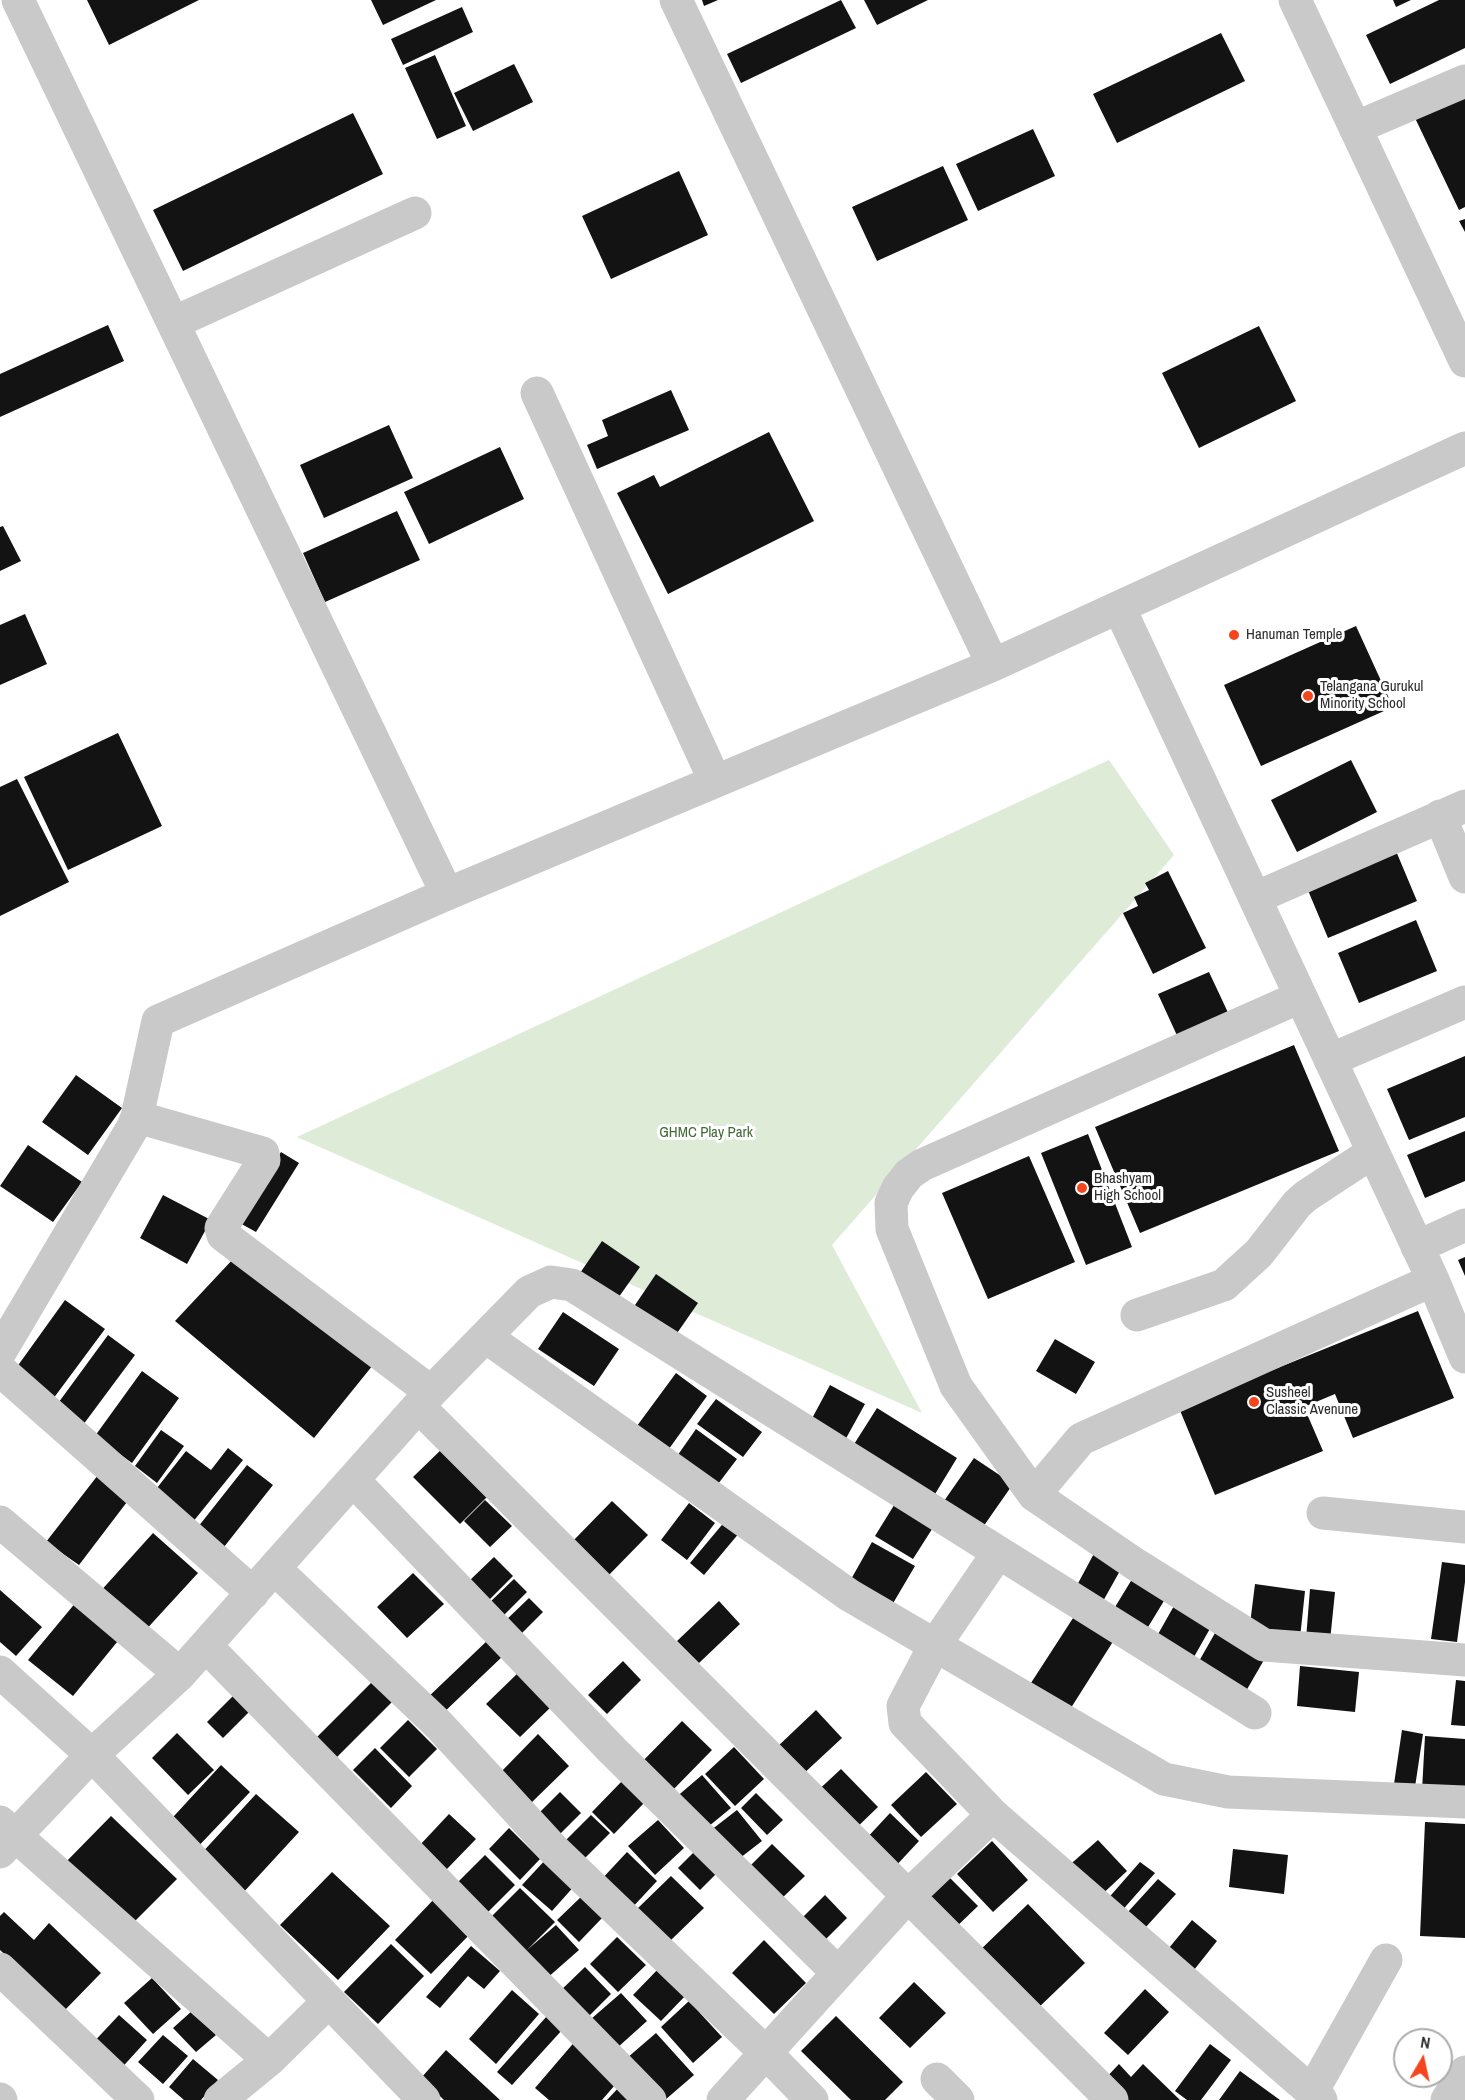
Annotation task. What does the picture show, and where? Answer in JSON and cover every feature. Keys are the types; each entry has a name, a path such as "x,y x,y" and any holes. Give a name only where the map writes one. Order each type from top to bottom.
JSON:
{"street":[{"path":"18,0 447,894"},
{"path":"676,0 993,665"},
{"path":"1295,0 1465,362"},
{"path":"1355,128 1465,81"},
{"path":"173,323 415,213"},
{"path":"537,393 715,781"},
{"path":"0,1352 137,1117 158,1021 447,894 993,665 1465,448"},
{"path":"1119,607 1417,1247 1465,1357"},
{"path":"1255,898 1453,811 1465,877"},
{"path":"1300,996 922,1165 909,1174 898,1188 891,1203 892,1229 956,1386 1034,1495 1135,1564 1264,1645 1465,1660"},
{"path":"1330,1060 1465,1002"},
{"path":"137,1117 263,1153 264,1160 221,1228 223,1235 425,1399 908,1896 1112,2100"},
{"path":"1137,1315 1224,1285 1259,1253 1297,1204 1373,1152"},
{"path":"1417,1247 1465,1225"},
{"path":"1034,1495 1081,1439 1432,1280"},
{"path":"269,2060 5,1837 180,1674 425,1399 529,1292 551,1282 572,1284 1255,1713"},
{"path":"486,1337 849,1595 1164,1779 1228,1792 1465,1802"},
{"path":"0,1370 253,1593"},
{"path":"353,1480 613,1751 838,1973"},
{"path":"1323,1513 1465,1527"},
{"path":"0,1522 180,1674"},
{"path":"998,1553 935,1645 903,1706 905,1723 993,1815 1317,2096 1386,1960"},
{"path":"274,1568 439,1725 554,1850 812,2100"},
{"path":"206,1646 651,2100"},
{"path":"0,1672 92,1755 423,2100"},
{"path":"723,2100 908,1896 993,1815"},
{"path":"0,1970 138,2100"},
{"path":"220,2100 269,2060 329,2001"},
{"path":"1447,2100 1465,2072"}],"green space":[{"name":"GHMC Play Park","path":"1109,760 1174,855 832,1245 922,1413 297,1137"}],"building":[{"path":"87,0 199,0 109,45"},
{"path":"371,0 436,0 383,25"},
{"path":"702,0 718,0 704,6"},
{"path":"841,0 856,28 741,83 727,54"},
{"path":"864,0 928,0 877,25"},
{"path":"1393,0 1411,0 1396,7"},
{"path":"1439,0 1465,0 1465,48 1390,84 1366,35"},
{"path":"462,7 473,32 403,65 391,39"},
{"path":"1221,33 1245,81 1117,143 1093,94"},
{"path":"435,55 466,126 437,139 405,68"},
{"path":"514,64 533,102 473,131 454,93"},
{"path":"1465,94 1465,207 1459,210 1415,118"},
{"path":"353,113 383,174 183,271 153,210"},
{"path":"1033,129 1055,176 978,211 956,164"},
{"path":"943,166 968,220 877,261 852,207"},
{"path":"679,171 708,235 611,279 582,216"},
{"path":"1465,219 1465,232 1459,221"},
{"path":"108,325 124,361 0,417 0,374"},
{"path":"1259,326 1296,401 1199,448 1162,373"},
{"path":"671,390 689,430 597,469 587,445 608,436 602,420"},
{"path":"389,425 413,478 324,518 300,465"},
{"path":"769,432 814,521 668,594 617,493 654,475 660,487"},
{"path":"500,447 524,499 429,544 404,492"},
{"path":"397,511 420,560 325,602 303,553"},
{"path":"3,526 21,561 0,571 0,527"},
{"path":"25,614 47,664 0,685 0,625"},
{"name":"Telangana Gurukul Minority School","path":"1356,626 1393,707 1261,766 1224,685"},
{"path":"118,733 162,826 68,870 24,777"},
{"path":"1351,760 1377,812 1297,852 1271,800"},
{"path":"17,779 69,882 0,916 0,787"},
{"path":"1396,851 1417,901 1328,938 1307,888"},
{"path":"1168,871 1206,948 1153,974 1123,913 1138,906 1134,897 1149,890 1145,883"},
{"path":"1416,920 1437,971 1359,1003 1338,953"},
{"path":"1209,972 1231,1019 1180,1042 1158,994"},
{"path":"1294,1045 1339,1151 1140,1233 1095,1127"},
{"path":"1465,1056 1465,1117 1409,1140 1387,1089"},
{"path":"76,1075 122,1108 88,1155 42,1122"},
{"path":"1465,1131 1465,1181 1425,1198 1407,1155"},
{"path":"1088,1134 1132,1247 1086,1265 1041,1153"},
{"path":"28,1145 82,1182 53,1222 0,1186"},
{"path":"281,1152 299,1163 256,1232 238,1222"},
{"path":"1029,1156 1075,1262 988,1299 942,1193"},
{"path":"163,1195 211,1220 187,1264 140,1238"},
{"path":"602,1241 640,1267 616,1301 578,1276"},
{"path":"1465,1257 1465,1276 1458,1260"},
{"path":"234,1258 373,1365 314,1438 175,1321"},
{"path":"656,1274 698,1303 673,1339 631,1311"},
{"path":"65,1300 105,1329 53,1399 14,1371"},
{"name":"Susheel Classic Avenune","path":"1418,1311 1454,1398 1353,1438 1335,1394 1304,1407 1323,1451 1215,1495 1179,1408"},
{"path":"563,1312 619,1349 594,1386 538,1349"},
{"path":"108,1335 135,1355 83,1425 56,1406"},
{"path":"1055,1339 1095,1362 1076,1394 1036,1371"},
{"path":"142,1371 179,1398 132,1463 95,1436"},
{"path":"676,1373 707,1396 666,1453 634,1430"},
{"path":"830,1385 865,1404 844,1442 809,1424"},
{"path":"716,1399 762,1432 743,1457 697,1424"},
{"path":"877,1408 957,1458 932,1499 851,1449"},
{"path":"696,1429 737,1459 715,1488 675,1459"},
{"path":"161,1430 184,1446 157,1483 135,1466"},
{"path":"446,1445 493,1491 460,1524 413,1477"},
{"path":"228,1448 243,1460 192,1523 153,1493 186,1451 211,1470"},
{"path":"974,1458 1013,1484 983,1527 944,1501"},
{"path":"247,1465 273,1485 220,1552 194,1532"},
{"path":"98,1475 130,1498 79,1565 46,1542"},
{"path":"485,1500 512,1526 490,1547 464,1521"},
{"path":"612,1501 648,1535 606,1578 570,1544"},
{"path":"896,1502 934,1526 913,1559 875,1536"},
{"path":"689,1503 715,1523 687,1560 661,1540"},
{"path":"726,1520 740,1532 704,1575 690,1563"},
{"path":"153,1533 198,1573 142,1634 98,1594"},
{"path":"872,1542 915,1566 892,1605 850,1581"},
{"path":"1098,1546 1126,1560 1102,1603 1075,1589"},
{"path":"494,1557 513,1576 488,1601 468,1582"},
{"path":"1442,1562 1465,1565 1457,1642 1431,1639"},
{"path":"1137,1571 1170,1591 1145,1632 1112,1612"},
{"path":"413,1573 444,1604 407,1638 377,1607"},
{"path":"514,1579 527,1592 502,1617 488,1604"},
{"path":"1255,1584 1305,1591 1300,1638 1249,1632"},
{"path":"1310,1589 1335,1592 1330,1641 1306,1639"},
{"path":"0,1590 42,1627 16,1656 0,1642"},
{"path":"1179,1597 1216,1618 1190,1664 1153,1643"},
{"path":"529,1598 543,1612 518,1637 503,1623"},
{"path":"77,1601 122,1636 73,1696 28,1660"},
{"path":"719,1601 740,1624 699,1663 677,1641"},
{"path":"1075,1615 1114,1640 1069,1711 1029,1686"},
{"path":"1219,1626 1268,1653 1242,1698 1194,1670"},
{"path":"489,1639 504,1655 440,1716 425,1700"},
{"path":"623,1661 641,1680 607,1714 588,1695"},
{"path":"1300,1666 1359,1672 1355,1712 1297,1706"},
{"path":"519,1672 552,1706 520,1737 486,1704"},
{"path":"1456,1680 1465,1681 1465,1726 1451,1725"},
{"path":"373,1681 393,1701 336,1758 316,1738"},
{"path":"240,1689 256,1705 223,1738 207,1722"},
{"path":"816,1710 842,1738 801,1776 775,1749"},
{"path":"408,1720 437,1749 409,1777 380,1748"},
{"path":"682,1721 712,1750 668,1795 638,1766"},
{"path":"1402,1730 1423,1734 1415,1787 1394,1784"},
{"path":"177,1733 214,1770 188,1795 152,1758"},
{"path":"538,1734 569,1766 530,1804 499,1774"},
{"path":"1425,1736 1465,1739 1465,1793 1422,1790"},
{"path":"734,1747 764,1779 735,1806 705,1774"},
{"path":"375,1748 412,1786 391,1808 353,1770"},
{"path":"221,1765 250,1792 191,1854 163,1828"},
{"path":"841,1769 878,1807 850,1834 813,1795"},
{"path":"926,1772 957,1804 921,1837 891,1805"},
{"path":"702,1775 731,1808 703,1831 674,1799"},
{"path":"622,1781 644,1803 614,1834 592,1812"},
{"path":"560,1792 581,1813 553,1841 532,1820"},
{"path":"756,1793 783,1820 767,1835 741,1808"},
{"path":"256,1794 299,1832 241,1895 199,1856"},
{"path":"737,1810 762,1841 731,1865 706,1834"},
{"path":"890,1813 919,1841 893,1869 864,1841"},
{"path":"449,1814 476,1839 446,1870 420,1845"},
{"path":"591,1815 610,1833 579,1864 560,1846"},
{"path":"111,1816 177,1879 126,1930 61,1867"},
{"path":"658,1820 684,1848 655,1875 628,1846"},
{"path":"1425,1822 1465,1824 1465,1938 1420,1936"},
{"path":"509,1828 540,1859 520,1880 489,1849"},
{"path":"1098,1840 1127,1871 1095,1901 1065,1869"},
{"path":"992,1841 1028,1880 993,1912 957,1874"},
{"path":"703,1843 725,1865 700,1890 678,1868"},
{"path":"772,1844 805,1876 778,1902 746,1870"},
{"path":"1233,1849 1288,1855 1284,1894 1229,1887"},
{"path":"627,1852 657,1881 630,1910 599,1882"},
{"path":"485,1855 515,1885 487,1913 457,1883"},
{"path":"548,1857 577,1883 552,1911 522,1885"},
{"path":"1140,1862 1155,1873 1119,1914 1105,1902"},
{"path":"332,1872 390,1926 338,1980 280,1925"},
{"path":"671,1876 704,1908 670,1941 637,1909"},
{"path":"948,1876 978,1906 953,1930 923,1899"},
{"path":"1158,1879 1176,1894 1145,1928 1127,1913"},
{"path":"520,1888 555,1922 527,1950 556,1925 579,1950 546,1979 485,1923"},
{"path":"583,1895 604,1916 579,1942 557,1920"},
{"path":"825,1895 847,1918 820,1945 797,1923"},
{"path":"436,1897 472,1932 431,1974 395,1940"},
{"path":"1028,1904 1085,1963 1035,2011 978,1952"},
{"path":"4,1912 34,1940 49,1923 101,1973 64,2011 0,1950 0,1916"},
{"path":"1192,1920 1217,1941 1190,1975 1164,1954"},
{"path":"617,1937 646,1965 618,1992 590,1964"},
{"path":"764,1940 806,1983 774,2014 732,1973"},
{"path":"391,1944 424,1976 378,2024 344,1992"},
{"path":"471,1946 500,1971 484,1989 468,1976 440,2008 426,1997"},
{"path":"661,1966 688,1993 661,2021 633,1995"},
{"path":"585,1967 611,1994 583,2022 556,1995"},
{"path":"152,1978 181,2009 153,2034 124,2003"},
{"path":"914,1982 946,2013 910,2048 879,2018"},
{"path":"1145,1989 1169,2012 1128,2055 1104,2033"},
{"path":"512,1990 539,2014 496,2064 469,2039"},
{"path":"621,1993 647,2021 617,2048 591,2019"},
{"path":"689,2001 722,2037 693,2063 661,2027"},
{"path":"193,2010 216,2035 196,2052 173,2028"},
{"path":"119,2015 147,2040 117,2073 89,2047"},
{"path":"547,2016 563,2029 512,2085 497,2072"},
{"path":"836,2016 903,2082 885,2100 851,2100 801,2051"},
{"path":"656,2033 694,2075 665,2100 627,2058"},
{"path":"163,2035 188,2056 163,2084 138,2062"},
{"path":"577,2039 621,2078 602,2100 549,2100 535,2088"},
{"path":"1210,2044 1231,2060 1201,2100 1187,2100 1175,2091"},
{"path":"446,2050 500,2100 444,2100 421,2078"},
{"path":"193,2059 218,2080 201,2100 184,2100 169,2087"},
{"path":"1119,2064 1131,2077 1143,2064 1180,2100 1120,2100 1102,2082"},
{"path":"1240,2071 1280,2100 1219,2100"},
{"path":"621,2085 638,2100 607,2100"}],"place":[{"name":"Hanuman Temple","path":"1234,635"},
{"name":"Telangana Gurukul Minority School","path":"1308,696"},
{"name":"Bhashyam High School","path":"1082,1188"},
{"name":"Susheel Classic Avenune","path":"1254,1402"}]}
